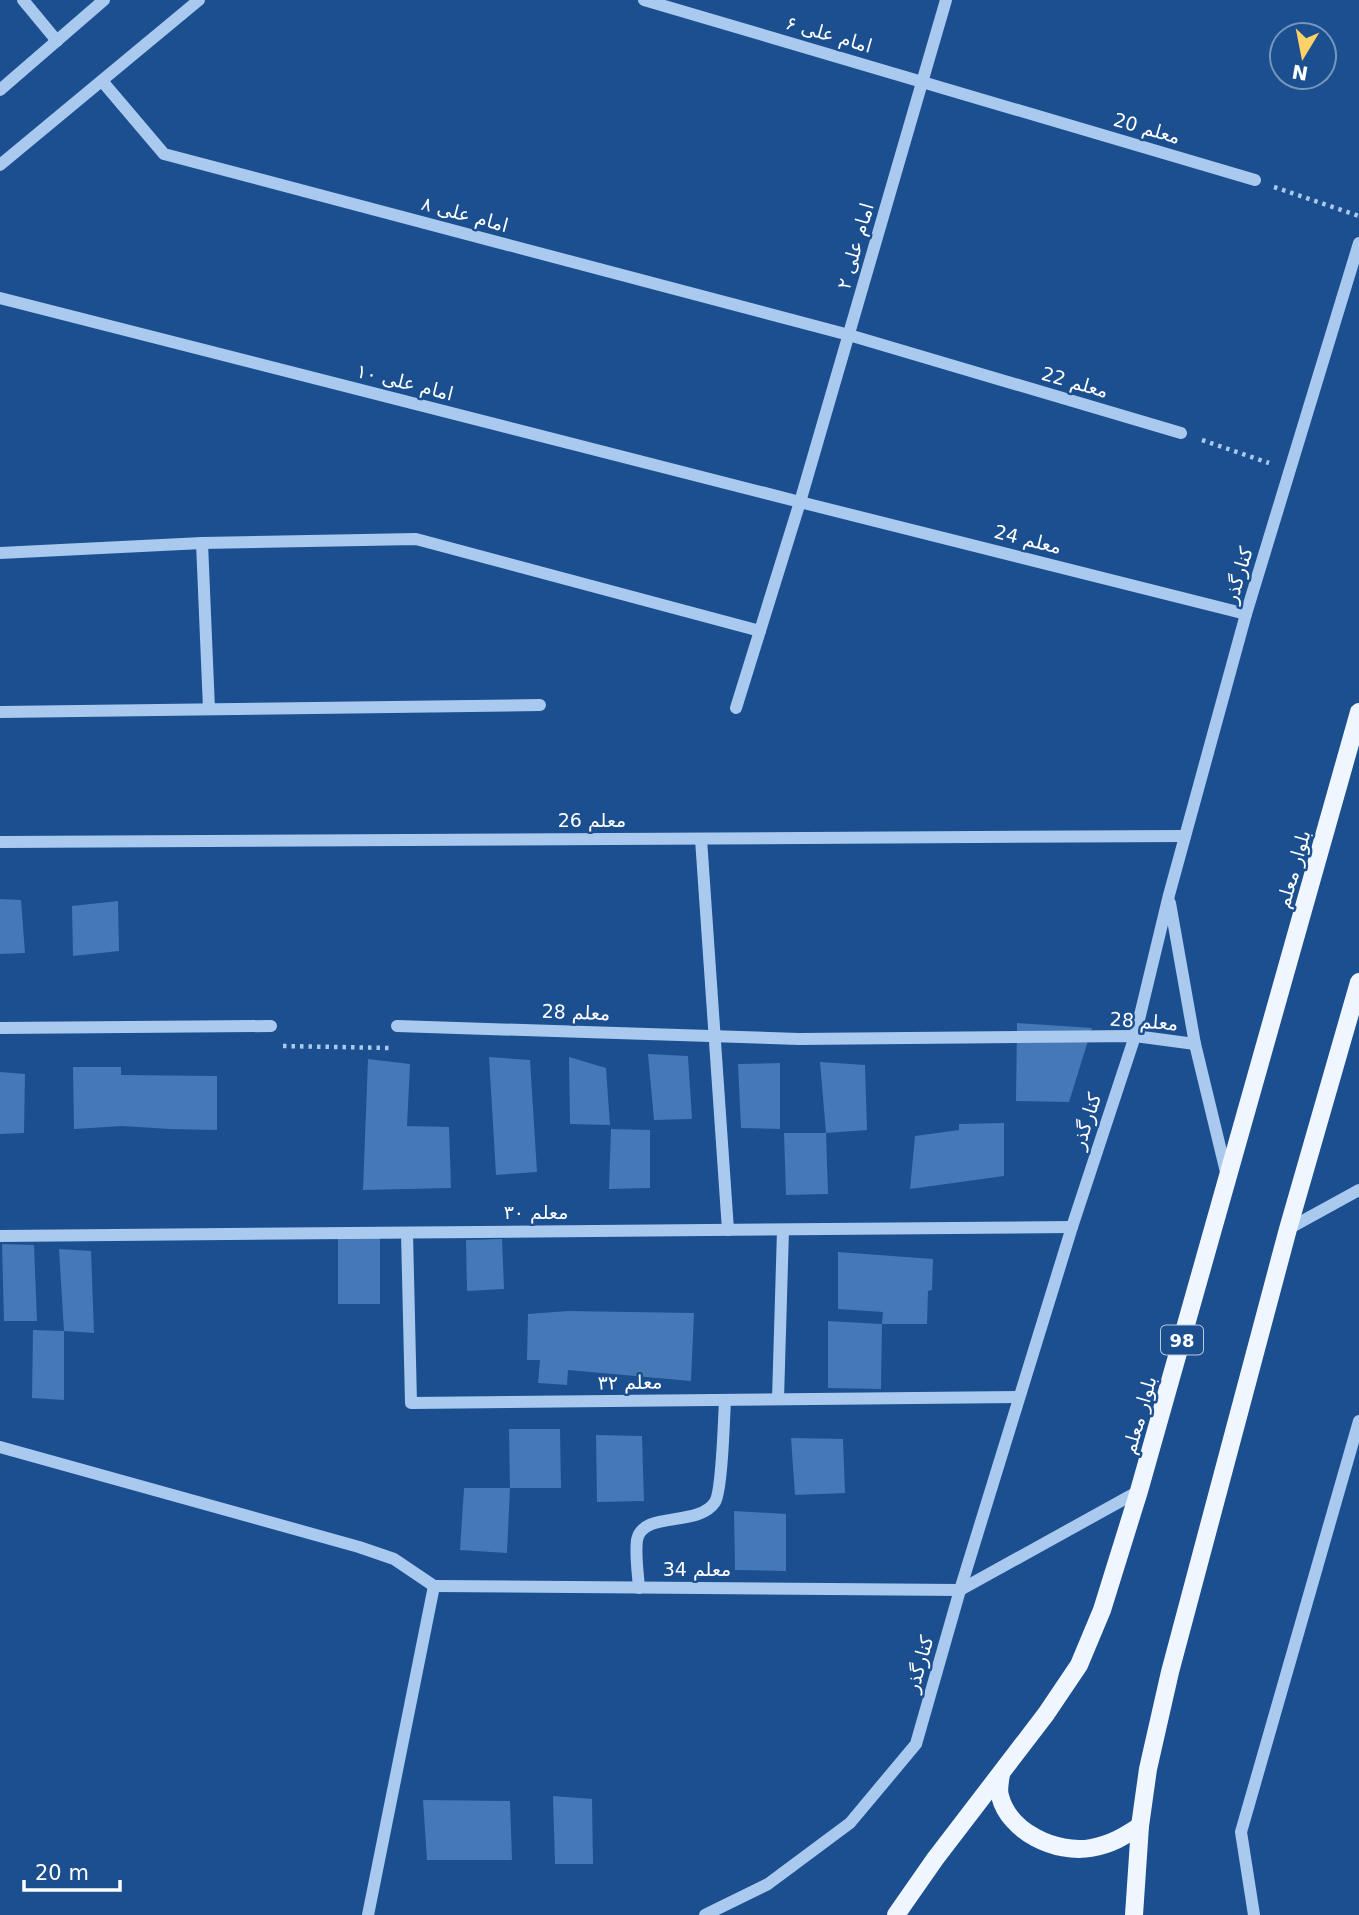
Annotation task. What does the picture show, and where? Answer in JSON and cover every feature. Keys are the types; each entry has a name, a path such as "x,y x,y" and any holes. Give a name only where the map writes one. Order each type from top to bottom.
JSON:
{"main road":[{"name":"بلوار معلم","path":"896,1915 935,1859 1046,1714 1079,1665 1102,1610 1228,1180 1359,712"},
{"path":"1134,1915 1140,1826 1148,1769 1170,1672 1289,1229 1359,982"},
{"path":"1001,1774 999,1795 1011,1819 1033,1837 1060,1847 1088,1849 1116,1842 1140,1826"}],"street":[{"path":"23,0 57,41"},
{"path":"0,90 104,0"},
{"path":"0,165 199,0"},
{"name":"امام علی ۶","path":"644,0 922,82"},
{"name":"امام علی ۲","path":"736,708 800,502 946,0"},
{"name":"امام علی ۸","path":"102,80 164,154 849,335"},
{"name":"معلم 20","path":"922,82 1255,180"},
{"name":"کنارگذر","path":"705,1915 768,1884 850,1823 916,1744 1019,1397 1135,1037 1169,895 1246,614 1359,243"},
{"name":"امام علی ۱۰","path":"0,298 800,502"},
{"name":"معلم 22","path":"849,335 1181,433"},
{"name":"معلم 24","path":"800,502 1246,614"},
{"path":"0,553 202,543 416,539 760,631"},
{"path":"202,543 209,709"},
{"path":"0,712 540,705"},
{"name":"معلم 26","path":"0,842 1185,836"},
{"path":"701,838 728,1230"},
{"path":"1169,895 1195,1044 1228,1180"},
{"path":"0,1028 271,1026"},
{"name":"معلم 28","path":"397,1026 799,1039 1135,1037 1195,1044"},
{"path":"1289,1229 1359,1191"},
{"name":"معلم ۳۰","path":"0,1236 1072,1227"},
{"path":"778,1399 783,1230"},
{"name":"معلم ۳۲","path":"407,1233 411,1403 1019,1397"},
{"path":"639,1588 637,1540 640,1532 647,1525 690,1518 703,1513 716,1501 725,1400"},
{"path":"1254,1915 1241,1832 1359,1421"},
{"path":"0,1447 359,1547 394,1559 434,1586 368,1915"},
{"path":"960,1590 1139,1490"},
{"name":"معلم 34","path":"434,1586 960,1590"}],"path":[{"path":"1255,180 1359,216"},
{"path":"1181,433 1289,470"},
{"path":"271,1026 271,1046 399,1048 397,1026"}],"building":[{"path":"0,899 21,900 25,953 0,954"},
{"path":"118,901 119,951 73,956 72,906"},
{"path":"1017,1023 1092,1028 1069,1102 1016,1101"},
{"path":"648,1054 688,1056 692,1119 654,1120"},
{"path":"489,1057 530,1060 537,1172 496,1175"},
{"path":"569,1057 606,1068 610,1125 570,1124"},
{"path":"368,1059 410,1064 407,1126 449,1127 451,1188 363,1190"},
{"path":"820,1062 865,1065 867,1130 826,1133"},
{"path":"780,1063 780,1129 741,1128 738,1064"},
{"path":"73,1067 121,1067 121,1075 217,1076 217,1130 122,1126 74,1129"},
{"path":"0,1072 25,1074 24,1133 0,1134"},
{"path":"1004,1123 1004,1176 910,1189 915,1136 959,1130 959,1124"},
{"path":"611,1129 650,1130 650,1188 609,1189"},
{"path":"784,1133 826,1133 828,1194 786,1195"},
{"path":"338,1229 380,1229 380,1304 338,1304"},
{"path":"502,1239 504,1289 467,1291 466,1240"},
{"path":"2,1244 34,1245 37,1321 4,1321"},
{"path":"59,1249 91,1251 94,1333 64,1331"},
{"path":"838,1252 933,1259 927,1324 882,1324 883,1312 838,1309"},
{"path":"568,1311 694,1313 691,1381 568,1370 567,1385 538,1383 540,1360 527,1360 528,1314"},
{"path":"828,1321 882,1324 881,1389 828,1388"},
{"path":"33,1330 64,1331 64,1400 32,1398"},
{"path":"509,1429 560,1429 561,1488 510,1488"},
{"path":"596,1435 642,1436 644,1501 597,1502"},
{"path":"791,1438 843,1439 845,1493 795,1495"},
{"path":"464,1488 510,1488 507,1553 460,1550"},
{"path":"734,1511 786,1514 786,1571 735,1570"},
{"path":"553,1796 592,1799 593,1864 555,1864"},
{"path":"423,1800 510,1801 512,1860 427,1860"}]}
